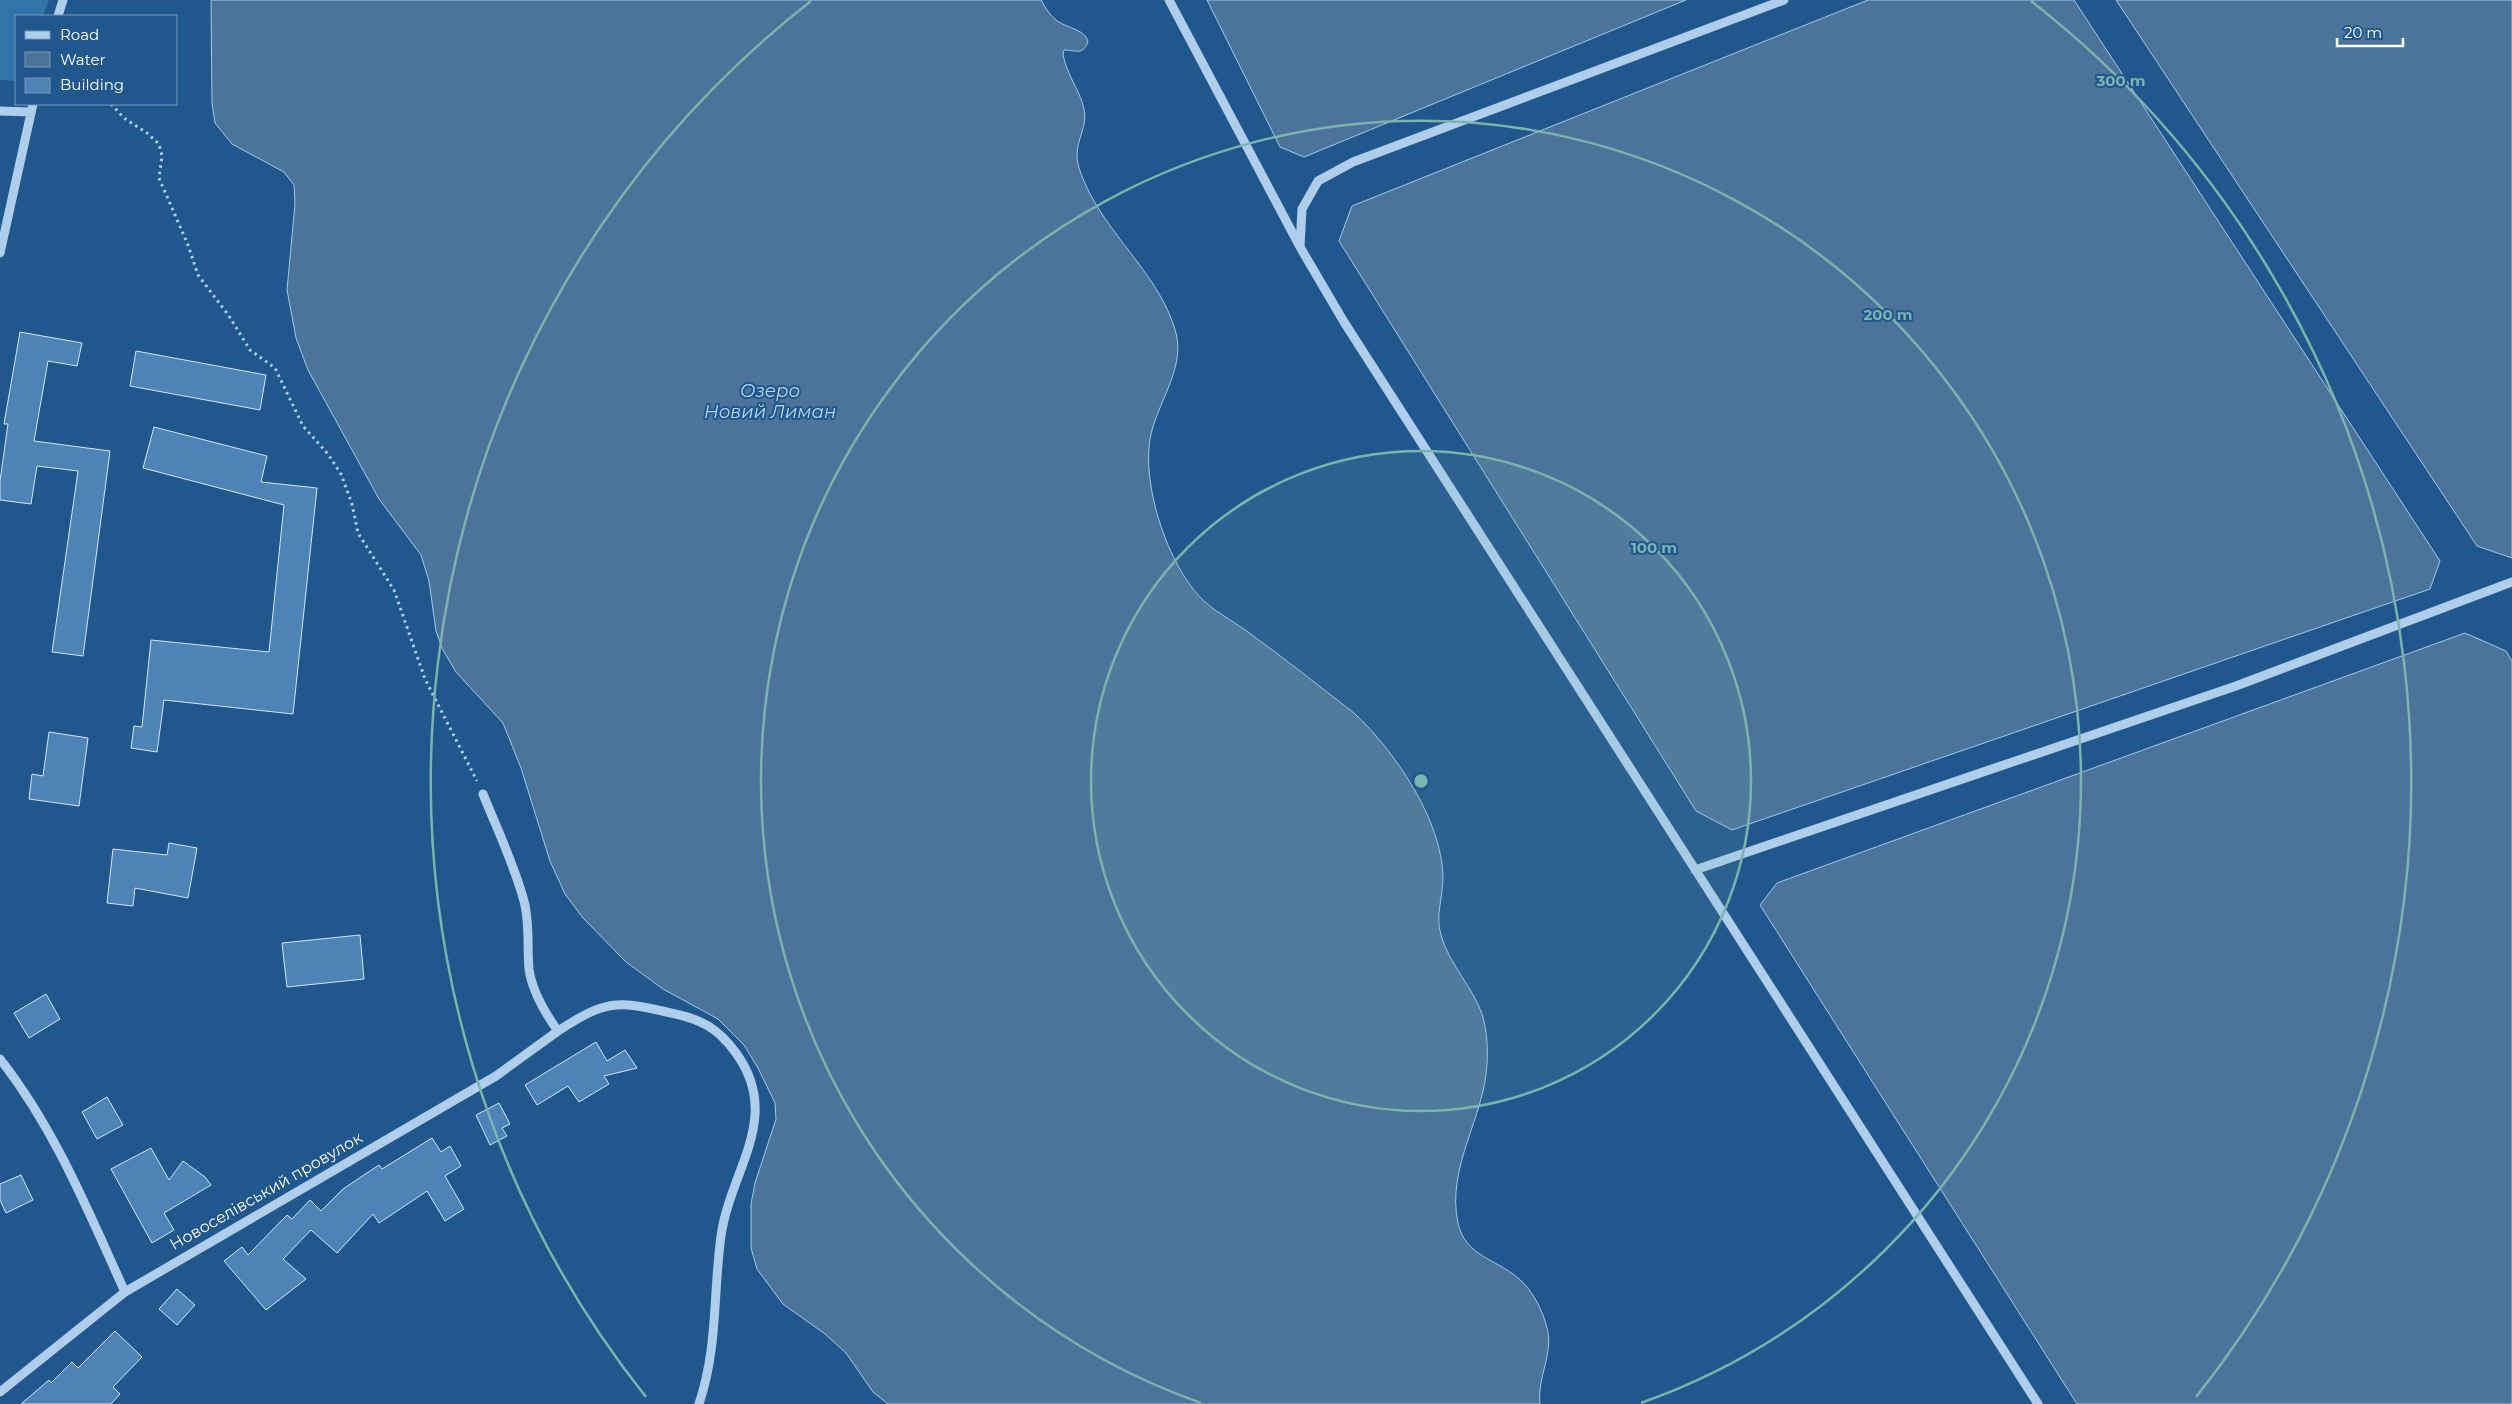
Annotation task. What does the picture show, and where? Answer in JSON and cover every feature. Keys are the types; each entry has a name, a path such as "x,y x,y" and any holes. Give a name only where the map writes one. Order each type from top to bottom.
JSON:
{"street":[{"path":"58,15 63,0"},
{"path":"1170,0 1300,247 1344,322 2038,1404"},
{"path":"1300,247 1302,209 1318,181 1353,162 1784,0"},
{"path":"0,111 32,108 0,253"},
{"path":"1695,870 2236,686 2512,582"},
{"path":"483,794 523,899 528,925 529,970 532,984 550,1020 558,1031"},
{"name":"Новоселівський провулок","path":"0,1392 125,1292 189,1253 496,1076 558,1031 591,1010 613,1004 630,1004 674,1013 718,1031 745,1065 752,1080 756,1098 755,1123 746,1159 724,1219 713,1349 699,1404"},
{"path":"0,1059 36,1110 63,1157 125,1292"}],"path":[{"path":"112,105 124,118 147,133 159,144 162,156 159,178 202,282 229,316 250,350 275,368 303,426 328,454 341,474 352,504 358,533 394,590 428,686 483,794"}],"shaded area":[{"path":"0,0 49,0 43,15 15,15 15,81 0,80"}],"water":[{"name":"Озеро Новий Лиман","path":"211,0 1041,0 1056,20 1087,38 1088,42 1081,51 1064,50 1063,54 1082,102 1085,115 1084,126 1077,149 1079,170 1099,210 1160,296 1176,333 1178,347 1173,376 1156,418 1149,447 1151,485 1161,526 1178,566 1188,583 1200,597 1354,713 1385,746 1425,810 1441,855 1443,884 1439,928 1449,956 1478,1004 1484,1020 1487,1039 1487,1064 1480,1104 1461,1163 1457,1182 1458,1223 1467,1243 1482,1256 1518,1278 1528,1288 1540,1308 1549,1337 1541,1384 1540,1404 888,1404 873,1392 846,1353 825,1334 783,1304 757,1269 751,1248 751,1204 755,1183 776,1119 775,1103 758,1068 744,1045 718,1019 663,989 626,962 583,918 565,894 550,861 521,768 503,723 456,672 443,650 436,631 429,581 421,555 379,499 308,370 296,338 287,290 295,204 294,185 284,172 232,144 215,123 212,103"},
{"path":"1207,0 1686,0 1304,157 1280,147"},
{"path":"1868,0 2074,0 2440,561 2430,589 1732,830 1696,811 1339,241 1352,206"},
{"path":"2116,0 2512,0 2512,558 2477,546"},
{"path":"2465,633 2506,651 2512,661 2512,1404 2077,1404 1760,905 1777,883"}],"building":[{"path":"20,332 82,343 77,366 48,361 34,441 110,451 83,656 52,652 78,471 37,466 31,504 0,500 0,481 8,424 4,424"},
{"path":"136,351 266,375 260,410 130,386"},
{"path":"154,427 267,456 261,482 317,488 293,714 164,700 157,752 131,748 134,726 142,727 151,640 269,652 284,505 143,468"},
{"path":"49,732 88,738 79,806 29,799 32,774 43,776"},
{"path":"169,843 197,848 188,898 135,888 133,906 107,903 113,849 167,855"},
{"path":"360,935 364,979 287,987 282,943"},
{"path":"46,994 60,1019 29,1038 14,1013"},
{"path":"596,1042 607,1061 625,1050 637,1068 604,1076 609,1084 579,1102 568,1086 537,1105 525,1085"},
{"path":"107,1097 123,1125 97,1139 82,1112"},
{"path":"499,1103 510,1124 502,1128 507,1136 490,1145 476,1115"},
{"path":"432,1138 441,1152 450,1146 461,1166 445,1176 464,1209 445,1221 427,1191 379,1223 373,1214 337,1253 311,1230 283,1259 306,1279 266,1310 224,1261 242,1247 248,1255 287,1215 292,1219 310,1200 321,1211 343,1189 379,1165 382,1169"},
{"path":"151,1148 169,1180 183,1161 205,1177 211,1185 164,1213 174,1230 152,1243 111,1169"},
{"path":"21,1175 33,1200 6,1213 0,1200 0,1184"},
{"path":"177,1289 195,1305 177,1325 159,1309"},
{"path":"115,1331 142,1357 113,1387 120,1394 111,1404 21,1404 49,1380 51,1383 72,1362 78,1368"}]}
